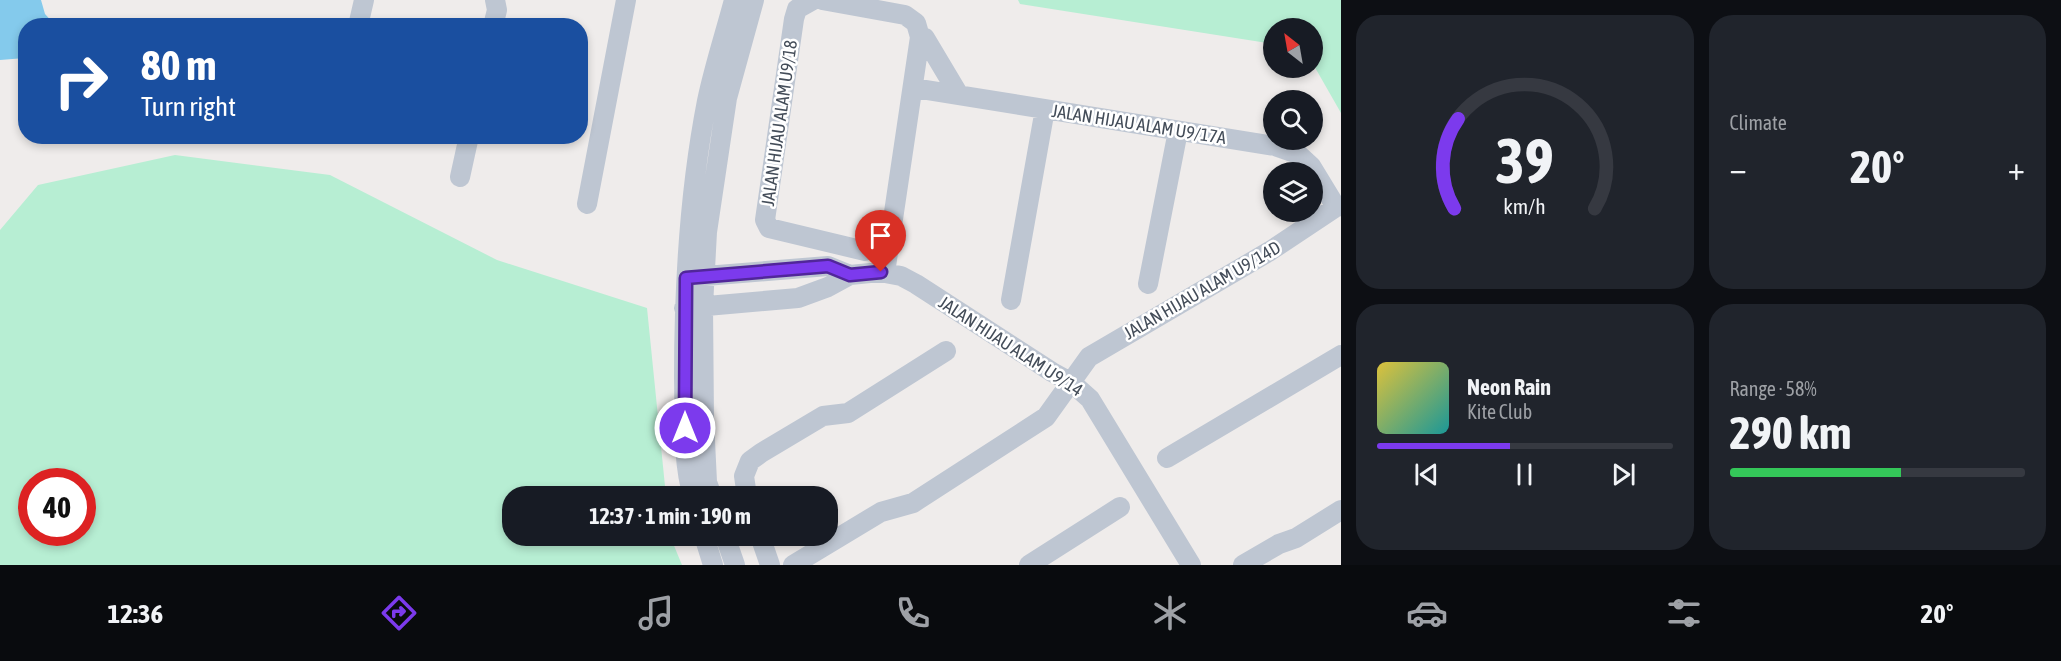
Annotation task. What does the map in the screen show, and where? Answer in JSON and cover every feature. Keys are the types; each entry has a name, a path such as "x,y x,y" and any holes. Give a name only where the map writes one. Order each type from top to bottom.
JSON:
{"street":[{"path":"360,18 364,0"},
{"path":"494,18 495,0"},
{"path":"587,204 626,0"},
{"path":"690,486 685,428 694,307 695,168 705,111 734,0"},
{"path":"695,276 707,232 727,98 754,0"},
{"name":"JALAN HIJAU ALAM U9/18","path":"813,0 797,9 794,19 765,220 769,228 865,251"},
{"path":"822,0 905,15 916,23 920,37 885,273"},
{"path":"920,37 926,38 959,95"},
{"name":"JALAN HIJAU ALAM U9/17A","path":"914,88 1275,147 1298,154 1311,166 1339,206"},
{"path":"1011,300 1045,109"},
{"path":"1148,284 1178,131"},
{"path":"460,177 467,144"},
{"name":"JALAN HIJAU ALAM U9/14D","path":"793,565 881,512 913,503 1046,417 1089,357 1270,251 1339,206"},
{"path":"695,276 828,266 850,275"},
{"name":"JALAN HIJAU ALAM U9/14","path":"850,275 885,273 901,276 1072,383 1090,399 1191,565"},
{"path":"694,307 798,298 850,275"},
{"path":"694,307 708,486"},
{"path":"746,486 744,476 750,461 761,453 823,416 848,413 946,351"},
{"path":"1167,458 1341,355"},
{"path":"1029,565 1120,507"},
{"path":"1243,565 1279,544 1296,538 1341,510"},
{"path":"707,546 713,565"},
{"path":"728,546 735,565"},
{"path":"763,546 770,565"}],"green space":[{"path":"1018,0 1341,0 1341,113 1321,78 1323,78 1323,18 1263,18 1263,42 1020,4"},
{"path":"175,155 330,175 497,260 647,308 665,486 502,486 502,546 674,546 682,565 0,565 0,230 38,185"}],"water":[{"path":"0,0 41,0 49,18 18,18 18,59 0,60"}],"route":[{"path":"685,428 686,278 828,266 850,275 881,272"}]}
